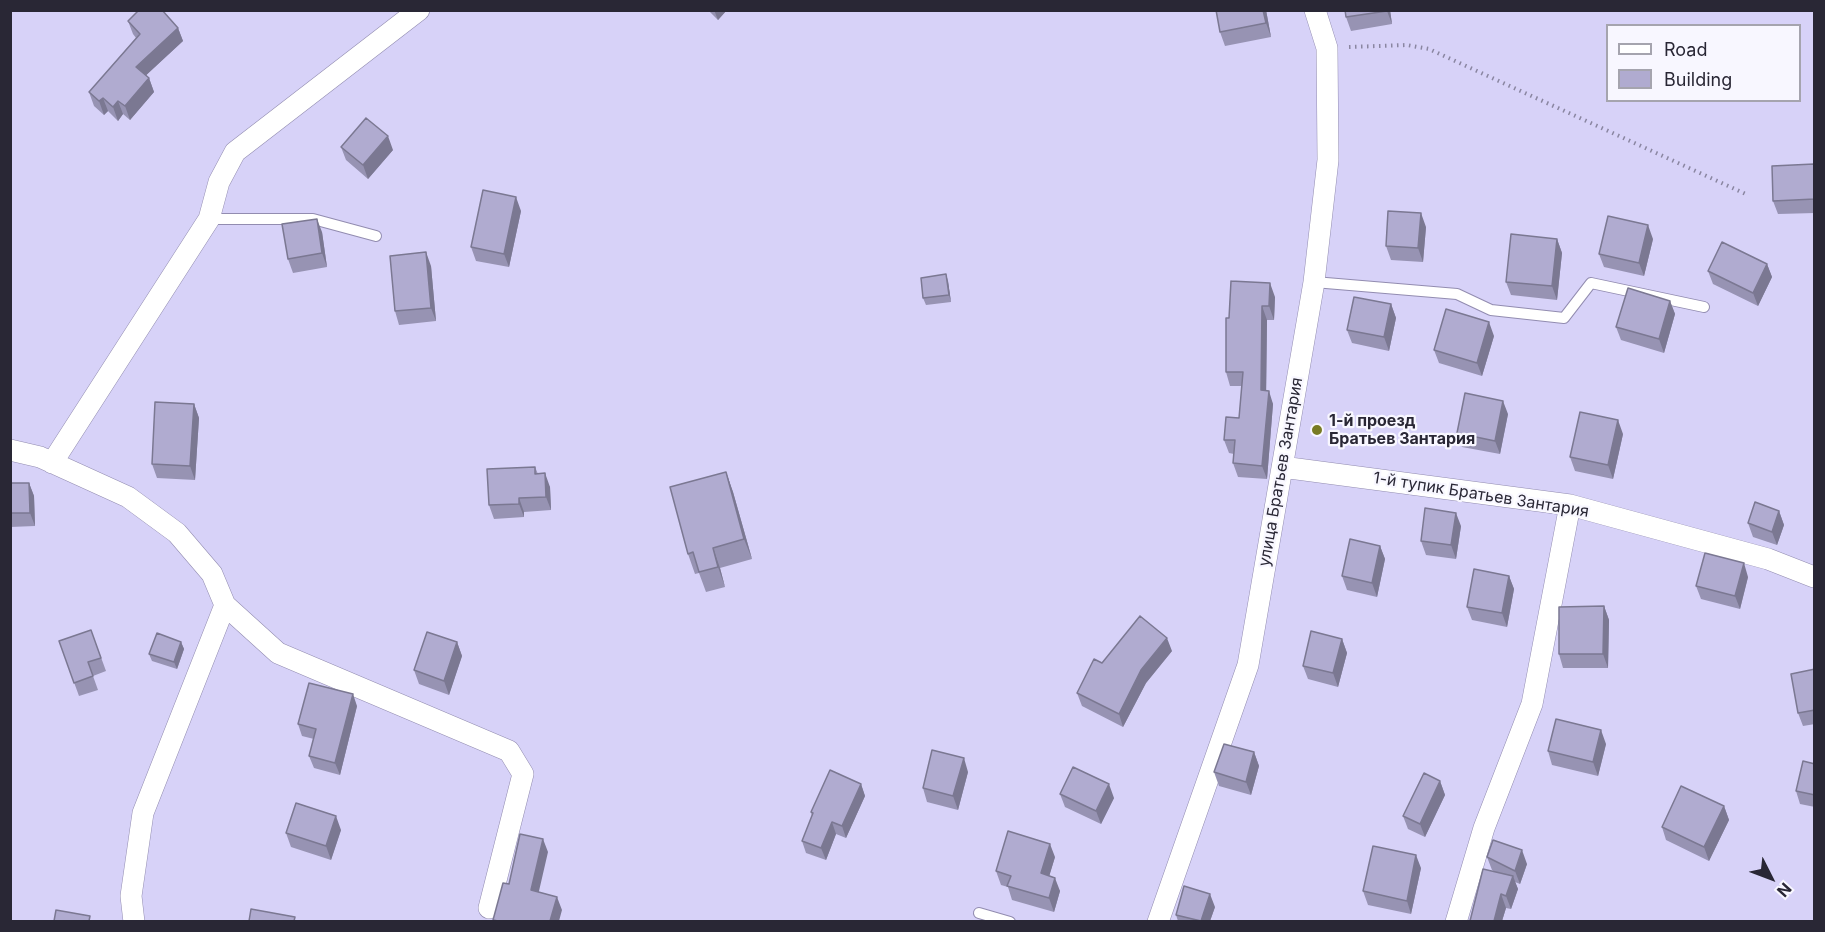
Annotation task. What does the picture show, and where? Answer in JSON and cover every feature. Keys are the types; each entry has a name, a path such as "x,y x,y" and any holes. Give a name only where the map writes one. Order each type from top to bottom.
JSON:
{"street":[{"path":"52,463 209,219 219,182 235,152 418,10"},
{"name":"улица Братьев Зантария","path":"1158,921 1248,665 1314,282 1328,160 1327,48 1315,10"},
{"path":"10,450 39,457 128,497 177,534 212,574 225,605 278,653 509,751 524,774 489,908"},
{"name":"1-й тупик Братьев Зантария","path":"1282,467 1570,505 1768,559 1815,577"},
{"path":"1456,921 1485,828 1532,704 1570,505"},
{"path":"134,921 131,896 143,813 225,605"}],"lane":[{"path":"209,219 313,219 376,236"},
{"path":"1314,282 1457,294 1491,310 1564,318 1592,283 1704,307"},
{"path":"979,913 1010,921"}],"path":[{"path":"1327,48 1407,45 1429,49 1748,195"}],"building":[{"path":"139,10 162,10 178,28 136,67 149,78 125,106 118,101 113,107 103,98 99,101 89,92 140,34 128,21"},
{"path":"1216,10 1263,10 1266,23 1220,32"},
{"path":"1345,10 1387,10 1387,11 1346,17"},
{"path":"366,118 388,136 363,165 341,147"},
{"path":"1814,164 1815,199 1773,201 1772,166"},
{"path":"483,190 516,197 504,254 471,247"},
{"path":"1388,211 1421,213 1418,248 1386,246"},
{"path":"1608,216 1648,225 1639,263 1599,254"},
{"path":"317,219 322,253 288,259 282,224"},
{"path":"1511,234 1557,239 1552,286 1506,282"},
{"path":"1722,242 1767,264 1753,293 1708,271"},
{"path":"426,252 431,308 395,311 390,256"},
{"path":"946,274 949,295 923,298 921,278"},
{"path":"1231,281 1270,283 1269,306 1262,306 1261,390 1269,391 1262,466 1233,463 1235,440 1224,440 1226,417 1239,418 1243,372 1226,372 1226,318 1229,318"},
{"path":"1628,288 1670,301 1659,339 1616,327"},
{"path":"1354,297 1391,304 1384,337 1347,330"},
{"path":"1446,309 1489,322 1477,363 1434,350"},
{"path":"1465,393 1503,401 1495,441 1457,433"},
{"path":"155,402 194,404 190,466 152,464"},
{"path":"1580,412 1618,420 1608,465 1570,457"},
{"path":"535,467 535,474 545,473 546,497 519,498 519,504 489,505 487,469"},
{"path":"726,472 744,539 713,548 718,567 699,572 693,552 688,554 670,487"},
{"path":"10,483 29,483 30,513 10,513"},
{"path":"1755,502 1779,511 1772,532 1748,523"},
{"path":"1425,508 1456,513 1451,545 1421,541"},
{"path":"1350,539 1380,546 1372,583 1342,576"},
{"path":"1705,553 1744,563 1735,596 1696,586"},
{"path":"1474,569 1509,576 1502,613 1467,607"},
{"path":"1604,606 1603,654 1559,654 1559,607"},
{"path":"1140,616 1167,638 1141,670 1119,714 1077,693 1094,659 1102,663"},
{"path":"91,630 101,658 88,662 93,676 74,683 59,641"},
{"path":"1311,631 1342,639 1333,673 1303,666"},
{"path":"427,632 457,642 444,681 414,670"},
{"path":"157,633 181,642 174,662 149,654"},
{"path":"1815,669 1815,710 1798,713 1791,674"},
{"path":"309,683 353,694 335,763 309,756 316,729 298,724"},
{"path":"1556,719 1601,730 1593,762 1548,751"},
{"path":"1224,744 1254,752 1246,782 1214,772"},
{"path":"932,750 964,758 953,796 923,788"},
{"path":"1803,761 1815,764 1815,795 1796,791"},
{"path":"1073,767 1109,784 1096,811 1060,794"},
{"path":"830,770 861,784 842,826 832,822 821,848 802,841 813,813 811,812"},
{"path":"1424,773 1440,781 1420,824 1403,816"},
{"path":"1681,786 1724,806 1704,847 1662,827"},
{"path":"296,803 336,816 326,846 286,833"},
{"path":"1008,831 1050,844 1041,873 1055,878 1049,898 1007,886 1011,876 996,871"},
{"path":"520,834 543,839 531,890 557,897 550,921 493,920 503,883 509,884"},
{"path":"1493,840 1522,850 1515,871 1487,857"},
{"path":"1373,846 1416,855 1407,901 1363,891"},
{"path":"1483,869 1513,876 1506,896 1501,894 1494,921 1470,921"},
{"path":"1184,886 1210,894 1201,921 1176,915"},
{"path":"251,909 295,917 294,921 249,921"},
{"path":"56,910 90,916 89,921 54,921"}],"place":[{"name":"1-й проезд Братьев Зантария","path":"1317,430"}]}
